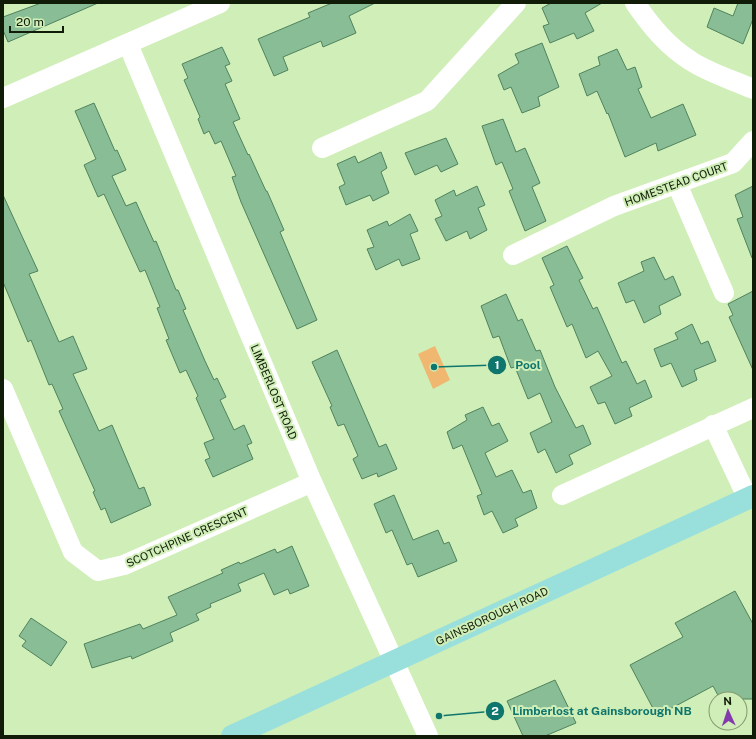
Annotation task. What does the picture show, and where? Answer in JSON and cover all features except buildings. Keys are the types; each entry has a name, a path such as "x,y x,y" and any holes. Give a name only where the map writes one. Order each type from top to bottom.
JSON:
{"main road":[{"name":"GAINSBOROUGH ROAD","path":"232,736 751,498"}],"street":[{"path":"3,98 220,3"},
{"path":"322,148 427,101 516,3"},
{"path":"635,3 652,27 665,41 691,61 753,89"},
{"name":"LIMBERLOST ROAD","path":"128,44 312,482 428,736"},
{"name":"HOMESTEAD COURT","path":"513,255 614,206 733,163 753,140"},
{"path":"676,184 724,293"},
{"name":"SCOTCHPINE CRESCENT","path":"3,389 73,552 98,571 124,565 312,482"},
{"path":"562,495 753,408"},
{"path":"713,426 751,498"}],"shaded area":[{"path":"435,346 450,380 433,389 418,354"}],"place":[{"name":"Pool","path":"434,367"},
{"name":"Limberlost at Gainsborough NB","path":"439,716"}]}
